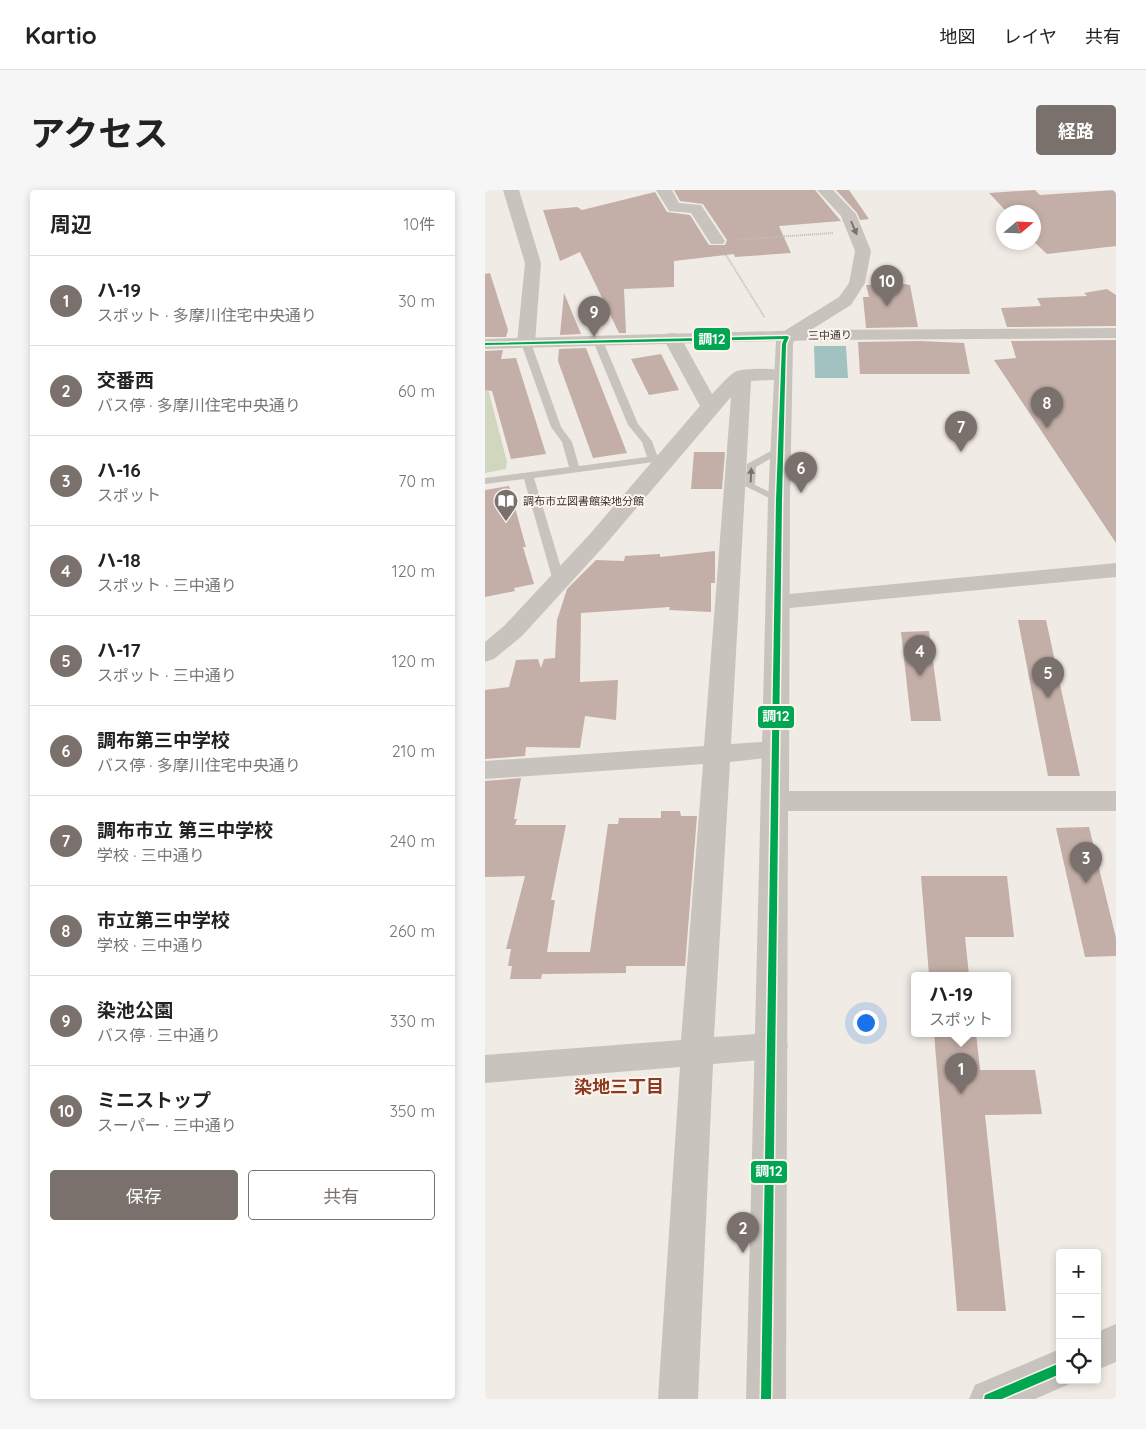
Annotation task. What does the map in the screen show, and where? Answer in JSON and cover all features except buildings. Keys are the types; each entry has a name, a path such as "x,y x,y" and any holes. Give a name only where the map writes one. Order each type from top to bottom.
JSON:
{"street":[{"path":"511,190 533,263 526,343"},
{"path":"663,190 674,208 695,208 717,241"},
{"path":"766,1399 777,750 779,500 784,344 782,337 845,301 857,283 863,251 848,214 825,190"},
{"name":"三中通り","path":"485,344 812,335 1116,334"},
{"path":"672,338 710,407"},
{"path":"485,654 513,631 559,581 661,458 742,376 783,375"},
{"path":"678,1399 697,1051 742,376"},
{"path":"779,602 1116,570"},
{"path":"485,770 777,750"},
{"path":"775,801 1116,801"},
{"path":"485,1069 772,1046"},
{"path":"1101,1349 1116,1343"},
{"path":"989,1399 1056,1370"}],"lane":[{"path":"598,341 633,425 661,458"},
{"path":"526,343 556,427 567,442 575,468"},
{"path":"485,480 661,458"},
{"path":"528,474 559,581"}],"path":[{"path":"782,337 717,241 856,231"}],"green space":[{"path":"485,377 507,462 506,469 485,473"}],"water":[{"path":"814,346 846,346 848,378 815,378"}],"transit line":[{"name":"調12","path":"485,344 787,337 784,344 779,500 766,1399"},
{"name":"調12","path":"989,1399 1056,1370"}],"place":[{"name":"ミニストップ","path":"887,306"},
{"name":"染池公園","path":"594,337"},
{"name":"市立第三中学校","path":"1047,428"},
{"name":"調布市立 第三中学校","path":"961,452"},
{"name":"調布第三中学校","path":"801,493"},
{"name":"調布市立図書館染地分館","path":"506,522"},
{"name":"ハ-18","path":"920,676"},
{"name":"ハ-17","path":"1048,698"},
{"name":"ハ-16","path":"1086,883"},
{"name":"ハ-19","path":"961,1094"},
{"name":"交番西","path":"743,1253"}],"district":[{"name":"染地三丁目","path":"619,1086"}]}
